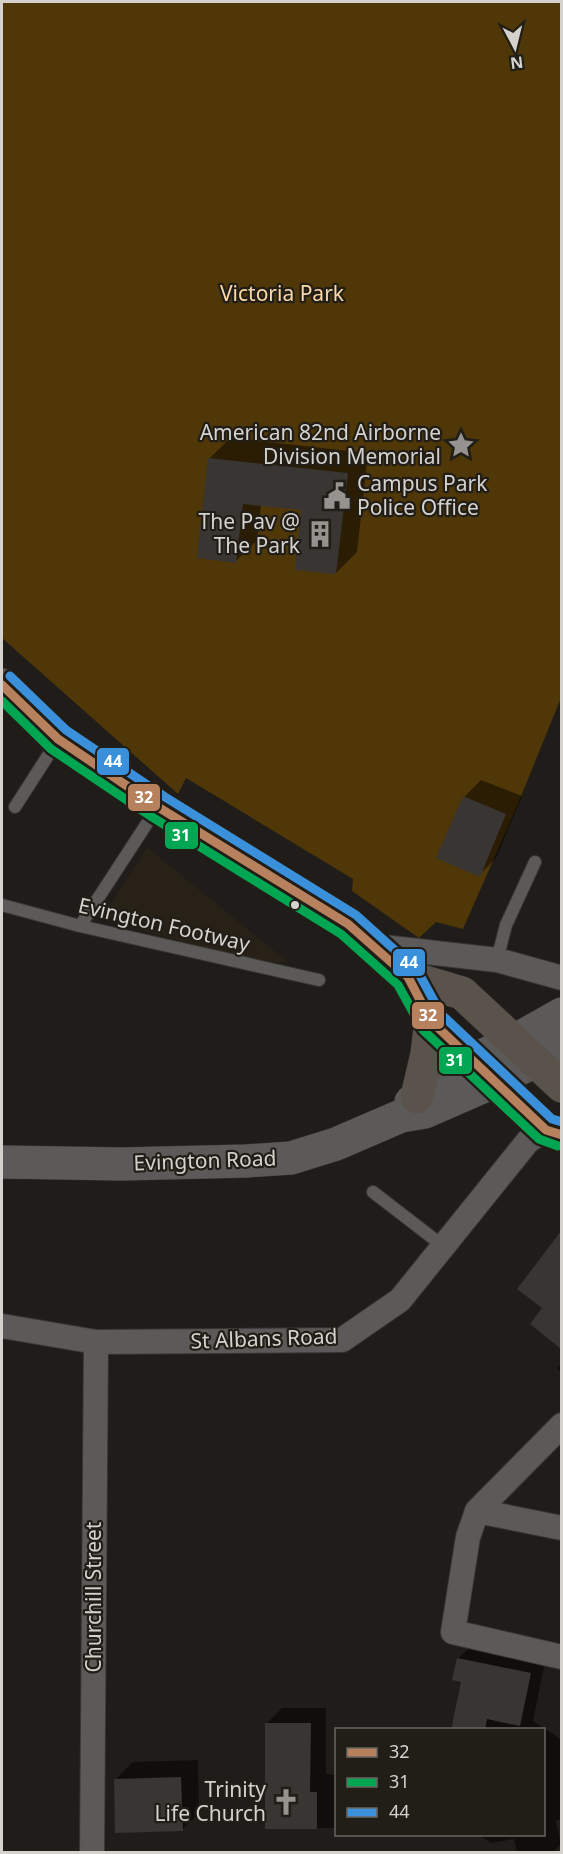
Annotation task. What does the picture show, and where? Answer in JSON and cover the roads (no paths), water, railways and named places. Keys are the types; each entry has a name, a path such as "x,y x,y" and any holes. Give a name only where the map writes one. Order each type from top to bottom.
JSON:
{"main road":[{"path":"2,685 58,739 158,807 348,924 408,977 431,1021 447,1038 554,1133"},
{"path":"408,977 462,993 537,1050 561,1086"},
{"path":"409,1106 427,1054 431,1021"}],"street":[{"path":"374,946 497,960 561,978"},
{"name":"Evington Road","path":"2,1162 122,1164 291,1158 336,1144 485,1070 537,1050 561,1014"},
{"name":"St Albans Road","path":"2,1326 96,1342 342,1340 400,1300 528,1141 554,1133"},
{"name":"Churchill Street","path":"92,1852 96,1342"},
{"path":"561,1425 477,1511 468,1538 453,1632 561,1657"},
{"path":"477,1511 561,1528"}],"lane":[{"path":"15,807 58,739"},
{"path":"80,926 158,807"},
{"path":"497,960 506,924 535,862"},
{"name":"Evington Footway","path":"2,905 80,926 319,980"},
{"path":"374,1192 443,1246"}],"place":[{"name":"American 82nd Airborne Division Memorial","path":"461,445"},
{"name":"Campus Park Police Office","path":"337,496"},
{"name":"The Pav @ The Park","path":"320,534"},
{"name":"Trinity Life Church","path":"286,1802"}],"park label":[{"name":"Victoria Park","path":"282,294"}]}
